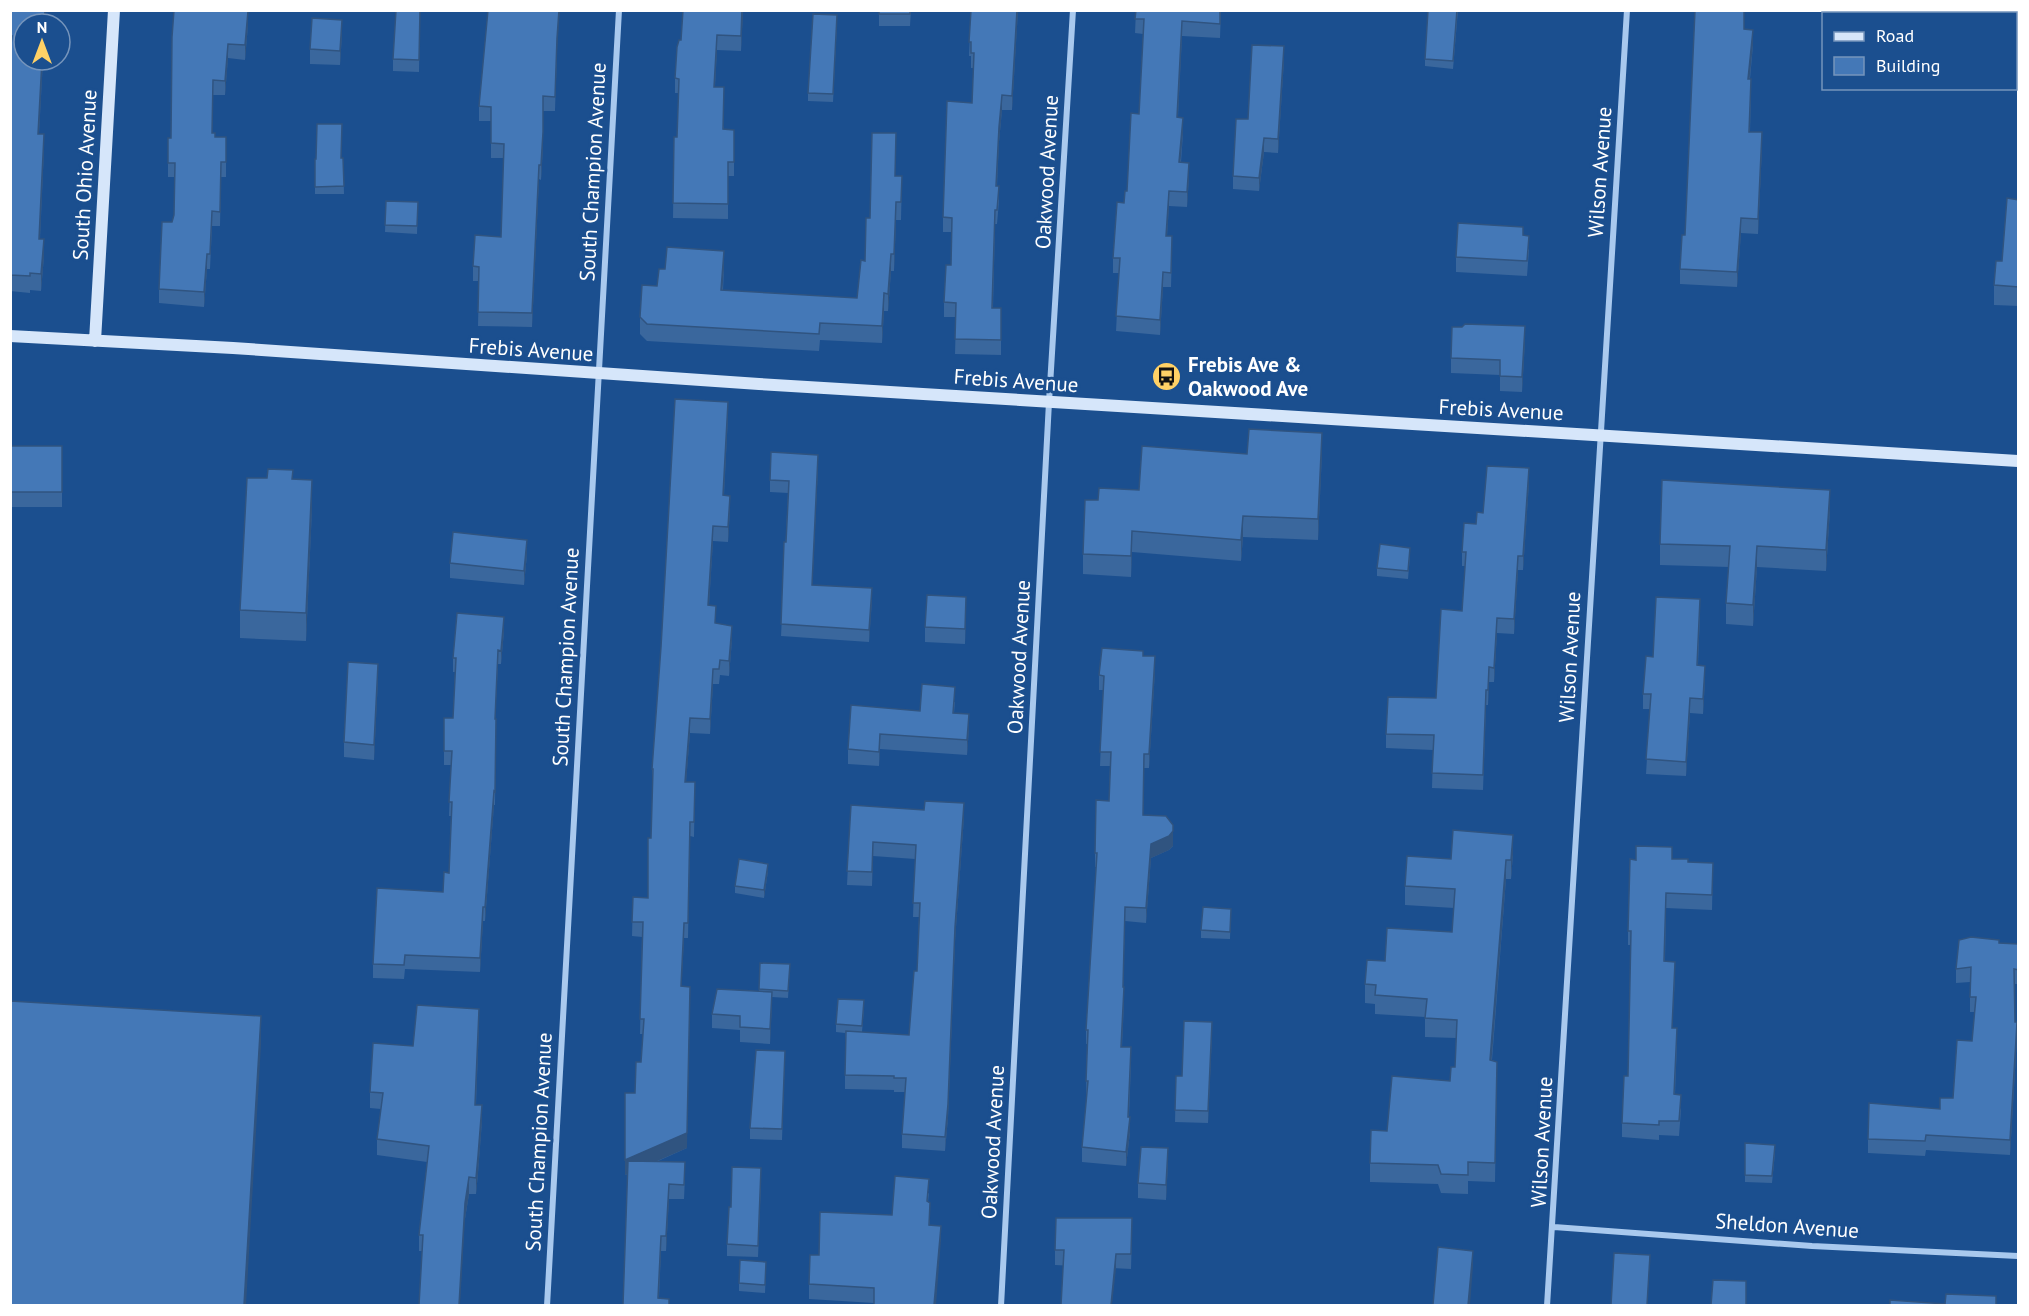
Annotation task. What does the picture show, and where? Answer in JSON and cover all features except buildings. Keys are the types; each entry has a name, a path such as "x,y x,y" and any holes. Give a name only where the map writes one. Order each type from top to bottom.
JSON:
{"main road":[{"name":"South Ohio Avenue","path":"95,341 114,10"},
{"name":"Frebis Avenue","path":"10,336 233,348 598,374 2019,461"}],"street":[{"name":"South Champion Avenue","path":"547,1305 619,10"},
{"name":"Oakwood Avenue","path":"1001,1305 1049,402 1073,10"},
{"name":"Wilson Avenue","path":"1547,1305 1554,1227 1627,10"},
{"name":"Sheldon Avenue","path":"1554,1227 1812,1245 2019,1256"}],"place":[{"name":"Frebis Ave & Oakwood Ave","path":"1167,377"}]}
